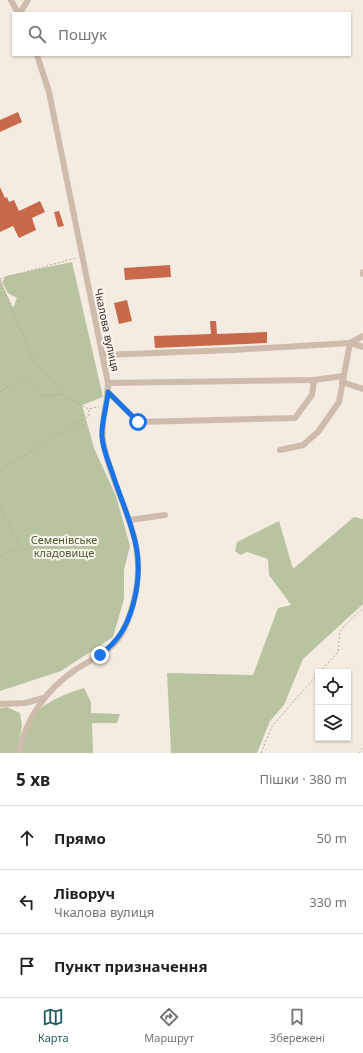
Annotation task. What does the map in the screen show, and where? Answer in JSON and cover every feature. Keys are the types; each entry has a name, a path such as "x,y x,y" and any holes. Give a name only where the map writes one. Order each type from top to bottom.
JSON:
{"street":[{"path":"11,0 18,12"},
{"path":"20,12 28,0"},
{"name":"Чкалова вулиця","path":"19,753 29,721 43,698 60,681 100,655 120,638 129,619 137,590 139,567 138,548 130,520 104,447 102,426 107,403 108,383 49,92 37,56"},
{"path":"280,450 303,445 318,432 339,402 342,379 350,343 363,336"},
{"path":"103,355 232,350 350,343 363,347"},
{"path":"108,383 342,379 363,389"},
{"path":"108,392 138,422 295,418 312,395 314,380"},
{"path":"130,520 165,515"},
{"path":"0,704 25,703 43,698"}],"path":[{"path":"82,256 0,280 35,364 47,374 62,395 89,409 107,403"},
{"path":"0,392 23,377 40,395 62,395"},
{"path":"0,470 89,416 89,409"},
{"path":"0,507 19,544 19,547 0,557"},
{"path":"323,669 338,652 340,632 345,625 363,608"},
{"path":"261,753 272,726 315,677"},
{"path":"360,753 363,747"}],"green space":[{"name":"Семенівське кладовище","path":"72,262 103,397 82,405 94,448 116,496 130,546 124,570 124,599 113,637 61,671 0,691 0,280 13,308 17,298 8,293 2,282 6,276"},
{"path":"354,517 363,519 363,604 303,659 284,705 270,721 257,753 171,753 167,673 253,675 278,608 291,605 269,575 268,559 247,552 240,555 235,551 237,542 279,521 293,569"},
{"path":"84,688 91,702 91,713 120,714 117,723 92,723 93,753 21,753 25,729 35,713 50,702"},
{"path":"7,707 20,713 22,726 18,753 0,753 0,708"}],"building":[{"path":"18,112 22,122 0,132 0,120"},
{"path":"0,187 5,198 7,197 9,202 14,200 19,211 40,201 45,212 32,218 36,230 19,238 13,226 0,232"},
{"path":"59,211 64,226 58,227 54,212"},
{"path":"170,265 171,277 125,280 124,268"},
{"path":"127,300 132,321 119,324 114,303"},
{"path":"210,321 216,321 217,334 267,332 267,343 155,348 154,336 211,334"}],"route":[{"path":"100,655 120,638 129,619 137,590 139,567 138,548 135,534 114,477 102,437 102,426 108,392 138,422"}]}
